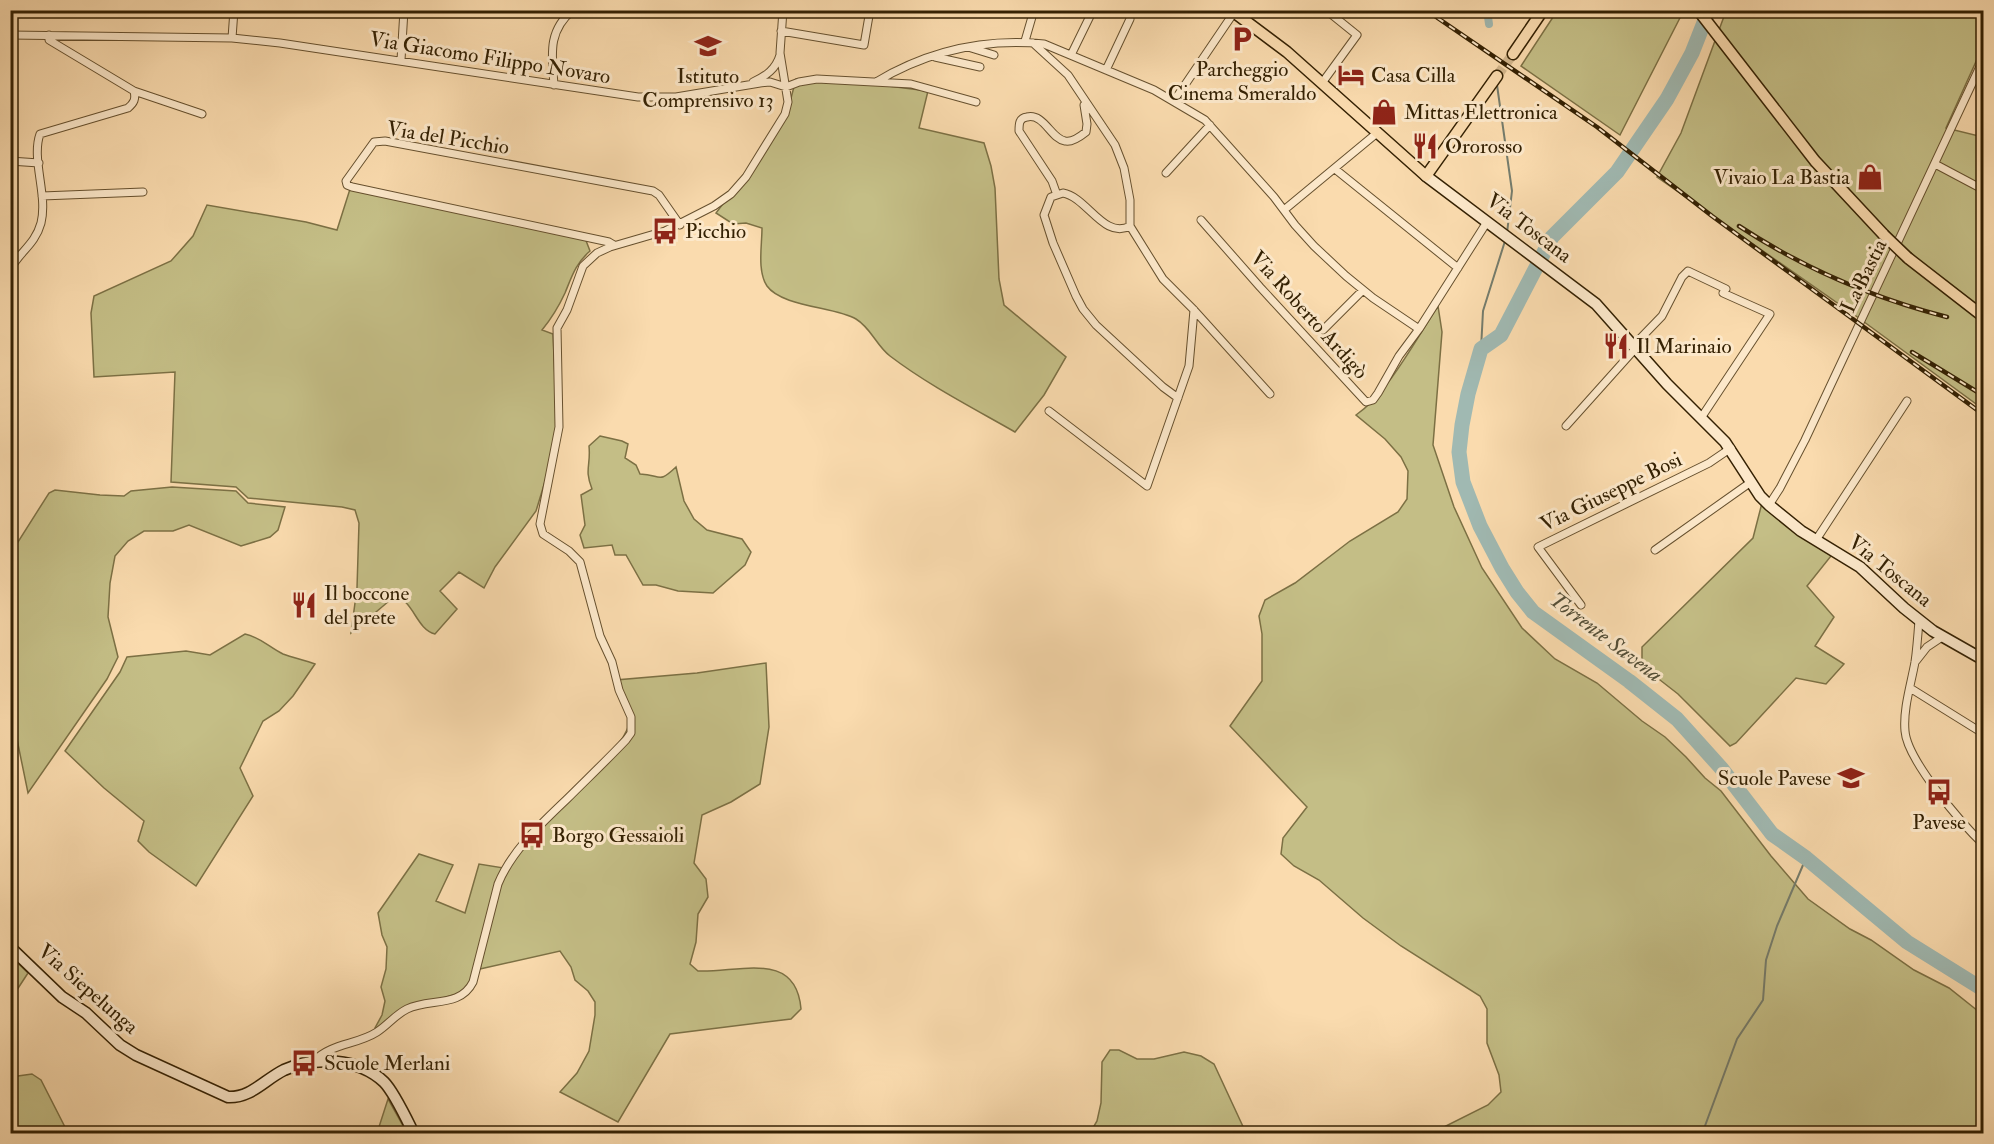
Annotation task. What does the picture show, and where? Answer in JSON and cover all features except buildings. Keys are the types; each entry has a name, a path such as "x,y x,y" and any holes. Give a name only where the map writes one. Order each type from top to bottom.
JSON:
{"main road":[{"path":"1513,54 1543,10"},
{"path":"1698,10 1837,186 1908,258 1983,317"},
{"name":"Via Toscana","path":"1234,11 1279,45 1426,176 1583,292 1611,319 1667,384 1731,448 1751,482 1769,505 1801,531 1860,567 1919,621 1983,660"},
{"path":"1426,176 1497,76"},
{"name":"Via Siepelunga","path":"10,947 62,997 86,1013 120,1045 136,1055 228,1097 238,1098 248,1095 284,1071 314,1060 367,1070 385,1083 414,1134"}],"street":[{"path":"232,38 234,10"},
{"path":"401,60 404,10"},
{"path":"554,85 553,42 561,20 573,10"},
{"path":"314,1060 331,1048 378,1032 408,1008 450,1000 468,992 473,982 504,868 550,815 631,733 631,717 619,690 612,662 600,636 580,562 569,550 543,534 540,524 559,427 557,328 567,310 583,266 597,253 681,225 714,206 739,187 785,114 788,102 780,53 783,10"},
{"path":"781,31 864,45 870,10"},
{"path":"1029,42 1034,10"},
{"path":"1071,55 1094,10"},
{"path":"1322,83 1357,35 1326,10"},
{"path":"1174,100 1234,11"},
{"path":"1106,70 1130,19"},
{"name":"Via Giacomo Filippo Novaro","path":"10,34 232,38 401,60 554,85 654,98 700,93 747,84 771,82 786,87"},
{"path":"49,35 49,40 56,45 134,92 202,114"},
{"path":"1029,42 1068,75 1115,145 1124,168 1130,200 1130,226 1163,279 1270,394"},
{"path":"876,82 898,69 966,46 1029,42 1044,44 1174,100 1210,125 1314,246 1363,290 1397,316 1419,329"},
{"path":"966,46 994,54"},
{"name":"Via Giacomo Filippo Novaro","path":"747,84 768,74 778,62 780,53"},
{"path":"933,57 980,67"},
{"name":"La Bastia","path":"1769,505 1805,440 1983,58"},
{"path":"786,87 799,81 817,79 911,84 976,102"},
{"path":"10,270 15,261 31,245 42,217 38,146 40,134 128,108 134,103 136,96 134,92"},
{"path":"1058,195 1052,181 1019,131 1019,122 1023,117 1037,118 1062,141 1068,142 1086,132 1084,105 1086,103"},
{"path":"1166,173 1210,125"},
{"path":"1284,210 1377,133"},
{"name":"Via del Picchio","path":"614,246 609,242 352,187 347,185 346,181 374,142 385,141 653,191 659,195 681,225"},
{"path":"10,161 39,163"},
{"path":"1935,164 1983,190"},
{"path":"1335,169 1458,268"},
{"path":"42,196 143,192"},
{"path":"1130,226 1123,230 1113,228 1094,215 1079,200 1068,194 1051,197 1044,215 1053,243 1083,309 1096,325 1162,387 1178,398"},
{"name":"Via Roberto Ardigò","path":"1201,220 1366,402 1373,400 1378,393 1399,356 1419,329 1487,222"},
{"path":"1566,426 1662,316 1682,277 1688,271 1726,289 1725,294 1770,314 1701,418"},
{"path":"1323,330 1363,290"},
{"path":"1049,411 1147,486 1189,366 1194,310"},
{"path":"1816,540 1907,401"},
{"name":"Via Giuseppe Bosi","path":"1581,605 1538,547 1709,462 1731,448"},
{"path":"1655,549 1751,482"},
{"path":"1919,621 1905,726 1908,743 1951,810 1983,845"},
{"path":"1915,663 1927,647 1942,637"},
{"path":"1910,688 1983,734"}],"shaded area":[{"path":"1684,10 1620,135 1521,66 1557,11"},
{"path":"1726,11 1983,11 1983,46 1946,128 1983,137 1983,409 1856,316 1657,177 1681,133"},
{"path":"796,79 848,81 928,91 919,128 984,143 995,188 999,279 1004,305 1066,357 1044,395 1015,432 905,367 885,352 866,327 856,319 796,303 774,293 767,286 762,273 762,228 746,223 733,224 716,213 774,136 790,102"},
{"path":"350,189 585,238 590,251 578,265 560,303 542,330 553,334 557,422 547,475 536,511 495,567 484,588 459,572 440,591 457,609 435,634 423,627 407,603 395,596 351,633 357,588 359,523 355,510 248,498 236,487 171,482 175,372 94,377 91,313 94,296 171,261 193,236 207,205 306,222 337,230"},
{"path":"1438,306 1442,332 1433,445 1454,507 1482,568 1522,628 1555,659 1597,683 1665,737 1721,791 1771,856 1808,899 1914,970 1949,988 1983,1015 1983,1133 1432,1133 1488,1105 1501,1092 1499,1075 1487,1043 1487,1009 1480,996 1401,946 1363,918 1319,880 1294,866 1281,854 1283,838 1307,807 1230,726 1262,681 1262,634 1259,616 1265,600 1295,583 1350,541 1398,512 1407,499 1408,471 1401,457 1385,439 1356,415 1390,380"},
{"path":"600,436 628,444 625,458 636,465 640,474 662,477 676,467 684,501 694,519 707,530 742,539 751,552 745,565 713,593 678,591 656,585 643,585 626,555 615,555 612,545 584,548 580,535 585,525 581,495 592,489 588,472 589,446"},
{"path":"172,487 236,491 248,503 285,507 278,530 270,537 241,546 189,525 173,531 144,531 128,541 115,556 110,583 108,617 118,657 107,679 28,793 11,710 11,553 49,493 55,490 124,496 131,491"},
{"path":"1763,499 1835,551 1807,586 1834,617 1815,646 1844,664 1826,684 1796,678 1736,743 1730,746 1678,694 1642,666 1642,647 1753,538"},
{"path":"245,634 283,654 315,664 293,696 279,711 263,721 240,768 253,796 196,886 149,852 138,841 144,821 104,788 65,751 120,672 127,657 186,651 210,655"},
{"path":"766,663 769,727 760,784 731,802 702,815 694,863 706,879 708,897 698,914 696,942 690,964 698,971 763,968 777,971 788,978 797,990 801,1009 791,1019 670,1034 618,1122 560,1092 577,1073 589,1051 595,1002 588,991 575,980 571,967 560,951 480,969 495,902 504,876 524,843 625,734 629,726 630,712 616,680 697,673"},
{"path":"419,854 453,865 436,901 465,913 479,864 504,868 468,991 408,1008 378,1032 375,1028 382,1015 385,1001 381,987 386,969 387,947 378,913"},
{"path":"11,956 28,973 11,999"},
{"path":"1110,1050 1119,1050 1137,1059 1154,1059 1184,1052 1201,1056 1214,1064 1246,1133 1090,1133 1097,1121 1101,1103 1102,1062"},
{"path":"32,1074 41,1080 68,1133 11,1133 11,1077"},
{"path":"388,1099 407,1133 377,1133"}],"waterway":[{"path":"1487,10 1489,24"},
{"name":"Torrente Savena","path":"1709,10 1692,53 1667,99 1617,172 1552,237 1501,335 1481,349 1462,425 1459,452 1463,482 1480,526 1502,568 1533,612 1629,681 1677,719 1722,769 1772,834 1806,858 1907,942 1984,990"},
{"path":"1497,85 1512,191 1507,233"},
{"path":"1481,349 1483,311 1505,241"},
{"path":"1702,1134 1737,1039 1763,1000 1766,960 1777,926 1806,858"}],"tunnel":[{"path":"1497,76 1513,54"}],"railway":[{"path":"1426,10 1597,127 1712,216 1984,415"},
{"path":"1739,226 1788,255 1839,280 1892,301 1947,317"},
{"path":"1912,352 1984,396"}],"place":[{"name":"Parcheggio Cinema Smeraldo","path":"1242,39"},
{"name":"Istituto Comprensivo 13","path":"708,46"},
{"name":"Casa Cilla","path":"1351,75"},
{"name":"Mittas Elettronica","path":"1384,112"},
{"name":"Ororosso","path":"1425,146"},
{"name":"Vivaio La Bastia","path":"1870,177"},
{"name":"Picchio","path":"665,231"},
{"name":"Il Marinaio","path":"1616,346"},
{"name":"Il boccone del prete","path":"304,605"},
{"name":"Scuole Pavese","path":"1851,778"},
{"name":"Pavese","path":"1939,792"},
{"name":"Borgo Gessaioli","path":"532,835"},
{"name":"Scuole Merlani","path":"304,1063"}]}
